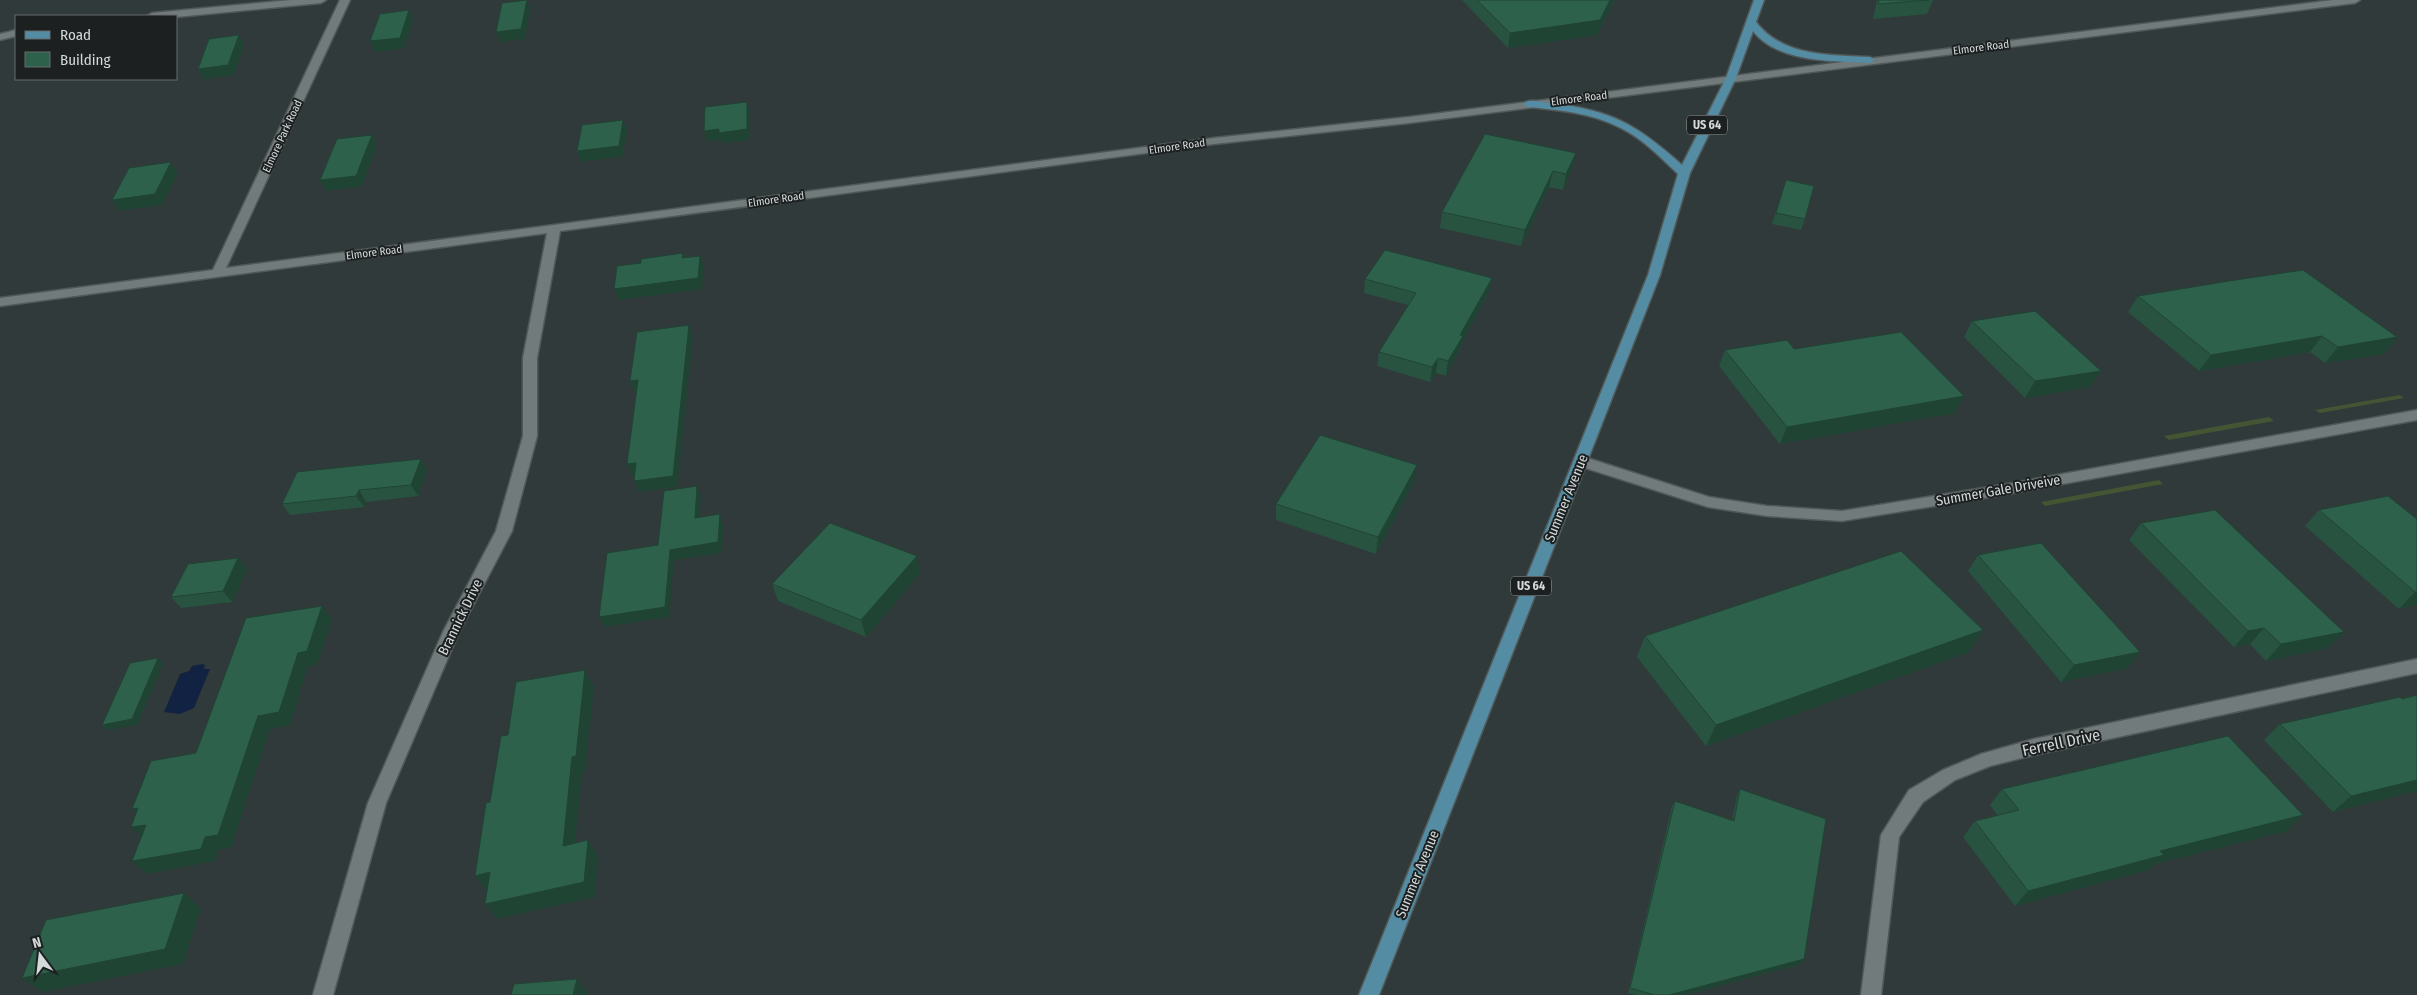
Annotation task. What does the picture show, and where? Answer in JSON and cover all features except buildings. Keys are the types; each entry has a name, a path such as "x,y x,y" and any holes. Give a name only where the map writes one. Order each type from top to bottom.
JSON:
{"main road":[{"name":"Summer Avenue","path":"1369,995 1654,275 1684,173 1731,78 1759,0"},
{"path":"1751,22 1755,30 1764,37 1794,52 1816,57 1870,60"},
{"path":"1528,104 1585,111 1618,123 1644,139 1684,173"}],"street":[{"path":"163,15 321,0"},
{"name":"Elmore Park Road","path":"218,272 345,0"},
{"name":"Elmore Road","path":"0,302 1214,141 1528,104 2356,0"},
{"path":"0,37 15,34"},
{"name":"Brannick Drive","path":"323,995 377,803 451,632 504,531 530,436 530,358 554,230"},
{"name":"Summer Gale Driveive","path":"1581,461 1708,502 1767,511 1842,516 2002,490 2417,415"},
{"name":"Ferrell Drive","path":"1871,995 1890,835 1916,796 1949,775 1987,759 2034,747 2417,666"}],"green space":[{"path":"2400,395 2404,398 2320,413 2315,410"},
{"path":"2269,417 2274,421 2169,440 2164,436"},
{"path":"2159,480 2163,484 2045,506 2041,502"}],"water":[{"path":"205,665 204,669 210,669 194,708 180,714 164,712 180,674 189,671 192,666"}]}
